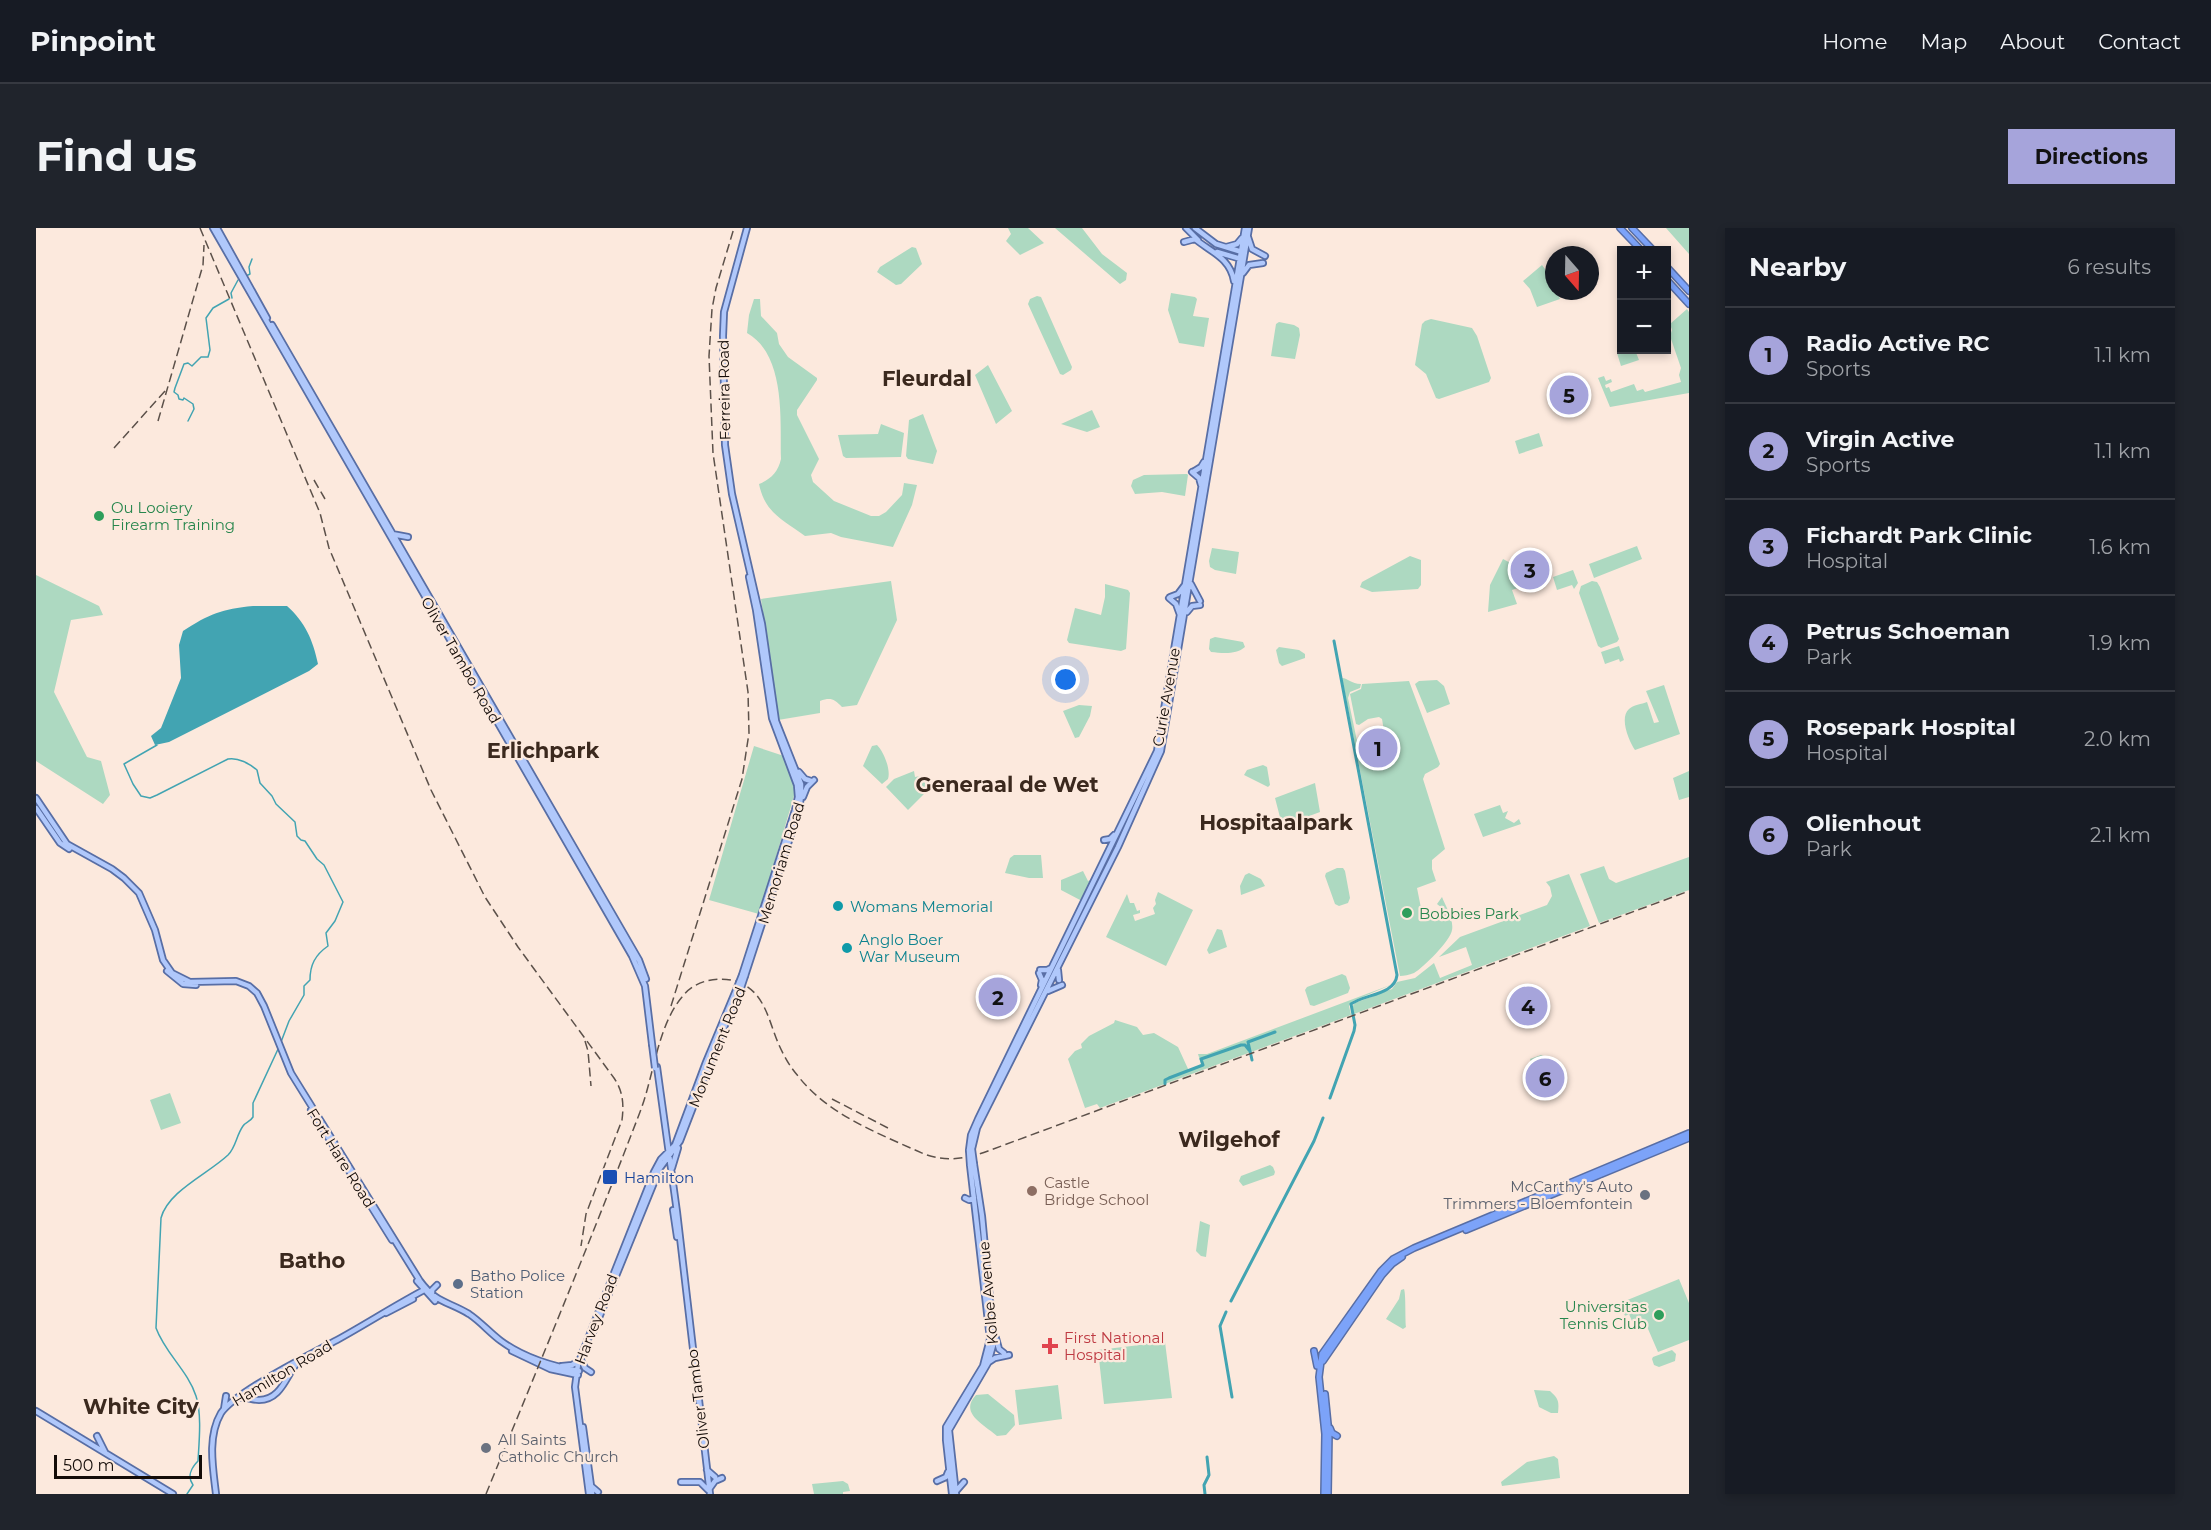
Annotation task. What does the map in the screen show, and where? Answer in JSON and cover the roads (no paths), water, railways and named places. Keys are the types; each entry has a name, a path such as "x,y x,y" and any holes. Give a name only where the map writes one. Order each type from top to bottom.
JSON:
{"highway":[{"path":"1620,228 1637,246"},
{"path":"1632,228 1649,246"},
{"path":"1671,271 1689,291"},
{"path":"1671,284 1689,304"},
{"path":"1319,1377 1323,1354 1380,1274 1400,1256 1687,1136"},
{"path":"1337,1436 1332,1433 1329,1421 1323,1380 1323,1354 1332,1346 1367,1292"},
{"path":"1314,1351 1328,1438 1326,1494"},
{"path":"1324,1475 1329,1421"},
{"path":"1319,1441 1322,1445 1326,1494"}],"main road":[{"name":"Oliver Tambo Road","path":"215,228 258,308 589,873 592,884 642,978 653,1044 689,1328"},
{"name":"Oliver Tambo Road","path":"215,228 589,873"},
{"name":"Ferreira Road","path":"747,228 727,298 723,336 725,445 732,494 752,585"},
{"path":"1185,228 1184,241 1195,239 1211,250 1242,259"},
{"path":"1185,228 1224,260 1233,273 1232,305"},
{"path":"1195,228 1203,236 1224,248 1243,252"},
{"path":"1203,228 1203,236"},
{"path":"1247,228 1250,245 1256,252 1265,256"},
{"name":"Curie Avenue","path":"1243,252 1244,235 1247,228"},
{"name":"Curie Avenue","path":"1188,581 1232,305 1247,228"},
{"path":"1224,248 1237,244 1244,235"},
{"name":"Curie Avenue","path":"972,1165 971,1149 974,1127 1038,996 1118,847 1159,757 1241,278 1242,259"},
{"path":"1241,278 1250,265 1263,263"},
{"path":"258,308 261,323 268,325"},
{"path":"1201,494 1200,480 1193,472 1202,466 1208,450"},
{"path":"392,534 406,538 400,548"},
{"path":"1188,581 1200,603 1189,608 1182,618 1170,597 1180,592 1188,581"},
{"name":"Memoriam Road","path":"752,585 762,624 767,678 776,721 801,784 799,810 758,932"},
{"name":"Curie Avenue","path":"971,1149 977,1128 1044,996 1106,857 1157,751 1182,618"},
{"path":"793,764 803,778 813,780 807,787 799,810"},
{"name":"Memoriam Road","path":"758,932 795,810 798,790 793,764"},
{"path":"796,778 801,784 798,790"},
{"name":"Fort Hare Road","path":"36,798 64,842 74,850 112,869 132,885 142,898 152,923 161,960 170,976 183,984 234,983 248,989 260,1002 290,1073 417,1281 426,1291 433,1298 470,1315 512,1348 549,1367 577,1372"},
{"name":"Fort Hare Road","path":"36,808 60,848 74,850"},
{"path":"1106,857 1107,846 1104,840 1111,838 1119,830"},
{"path":"60,848 74,850"},
{"name":"Monument Road","path":"667,1155 679,1145 744,976 758,932"},
{"path":"1038,996 1043,981 1039,972 1056,966 1059,980"},
{"path":"1044,996 1052,988 1062,986"},
{"name":"Monument Road","path":"667,1155 679,1136 706,1062 738,991"},
{"name":"Oliver Tambo Road","path":"656,1067 667,1155"},
{"name":"Fort Hare Road","path":"290,1073 426,1291"},
{"path":"666,1138 674,1139 679,1136"},
{"path":"660,1168 670,1172 679,1145"},
{"name":"Harvey Road","path":"595,1493 575,1387 577,1372 651,1184 667,1155"},
{"name":"Harvey Road","path":"651,1184 654,1172 667,1155"},
{"path":"972,1165 973,1201 979,1213"},
{"name":"Kolbe Avenue","path":"952,1481 945,1435 946,1427 983,1366 989,1348 977,1186 972,1165"},
{"name":"Oliver Tambo Road","path":"670,1172 674,1219 680,1251"},
{"path":"965,1198 973,1201 978,1199 977,1186"},
{"path":"673,1210 668,1216 674,1219"},
{"name":"Kolbe Avenue","path":"952,1481 949,1430 988,1363 993,1349 994,1333 977,1224 979,1213"},
{"path":"417,1281 416,1295 433,1298 432,1292 437,1285"},
{"name":"Hamilton Road","path":"217,1494 213,1448 214,1428 224,1409 283,1370 426,1291"},
{"name":"Oliver Tambo","path":"689,1328 709,1492"},
{"name":"Oliver Tambo","path":"689,1328 709,1492"},
{"path":"988,1363 1007,1354 999,1349 994,1333"},
{"path":"248,1391 249,1398 262,1400 276,1393 283,1387 299,1361"},
{"path":"549,1367 567,1366 580,1361 591,1372"},
{"path":"549,1367 568,1374 575,1387"},
{"path":"283,1370 289,1375"},
{"name":"Harvey Road","path":"577,1372 591,1486 595,1493"},
{"path":"224,1409 226,1396"},
{"name":"Hamilton Road","path":"213,1448 219,1420 230,1405 241,1398 249,1398"},
{"path":"36,1411 172,1493"},
{"path":"84,1440 96,1436 106,1453"},
{"path":"937,1481 946,1477 949,1467"},
{"path":"707,1470 714,1477"},
{"path":"142,1475 172,1493"},
{"path":"681,1482 700,1482 709,1492 712,1483 722,1478"},
{"path":"952,1481 954,1493"},
{"path":"954,1493 964,1482"},
{"path":"945,1484 954,1493"}],"water":[{"path":"253,606 287,606 299,618 307,632 318,664 309,671 169,742 155,745 151,736 161,728 181,678 179,645 183,631 216,613"}],"waterway":[{"path":"246,276 250,274 249,267 252,259"},
{"path":"232,298 231,293 238,280"},
{"path":"188,421 194,409 193,404 184,398 179,399 174,392 175,388 184,364 188,363 192,366 201,357 208,357 210,350 206,318 213,308 229,299"},
{"path":"1330,1098 1354,1031 1351,1004 1391,987 1397,975 1334,641"},
{"path":"157,745 124,764 141,796 150,798 228,759 247,763 257,770 260,783 276,804 295,822 297,836 305,841 324,865 343,902 335,921 326,933 328,946 314,961 310,980 304,986 304,995 289,1021 281,1042"},
{"path":"1252,1060 1248,1042 1275,1032"},
{"path":"1165,1084 1165,1080 1203,1065 1201,1059 1241,1045 1245,1045 1249,1050"},
{"path":"187,1494 193,1485 190,1479 191,1473 198,1461 199,1411 192,1387 156,1328 161,1218 165,1208 180,1191 231,1152 243,1126 253,1117 253,1103 279,1047"},
{"path":"1231,1301 1314,1141 1323,1118"},
{"path":"1226,1312 1220,1326 1232,1397"},
{"path":"1205,1494 1204,1485 1209,1475 1207,1457"}],"railway":[{"path":"200,228 320,513 329,548 431,790 485,897 518,947 614,1078 621,1093 622,1120 586,1214 581,1246"},
{"path":"671,1006 742,779 749,733 748,692 713,453 709,356 712,309 716,288 734,228"},
{"path":"158,421 203,265 204,245"},
{"path":"114,448 165,391"},
{"path":"314,480 325,499"},
{"path":"486,1494 640,1112 661,1037 674,1009 693,987 706,981 720,979 745,985 753,991 764,1007 779,1045 792,1069 824,1102 839,1113 873,1131 924,1154 940,1158 956,1158 988,1151 1689,891"},
{"path":"585,1041 591,1086"},
{"path":"832,1099 888,1128"}],"place":[{"name":"Rosepark Hospital","path":"1569,395"},
{"name":"Ou Looiery Firearm Training","path":"99,516"},
{"name":"Fichardt Park Clinic","path":"1530,570"},
{"name":"Radio Active RC","path":"1378,748"},
{"name":"Womans Memorial","path":"838,906"},
{"name":"Bobbies Park","path":"1407,913"},
{"name":"Anglo Boer War Museum","path":"847,948"},
{"name":"Virgin Active","path":"998,997"},
{"name":"Petrus Schoeman","path":"1528,1006"},
{"name":"Olienhout","path":"1545,1078"},
{"name":"Hamilton","path":"610,1177"},
{"name":"Castle Bridge School","path":"1032,1191"},
{"name":"McCarthy's Auto Trimmers - Bloemfontein","path":"1645,1195"},
{"name":"Batho Police Station","path":"458,1284"},
{"name":"Universitas Tennis Club","path":"1659,1315"},
{"name":"First National Hospital","path":"1050,1346"},
{"name":"All Saints Catholic Church","path":"486,1448"}],"district":[{"name":"Fleurdal","path":"927,378"},
{"name":"Erlichpark","path":"543,750"},
{"name":"Generaal de Wet","path":"1007,784"},
{"name":"Hospitaalpark","path":"1276,822"},
{"name":"Wilgehof","path":"1229,1139"},
{"name":"Batho","path":"312,1260"},
{"name":"White City","path":"141,1406"}]}
